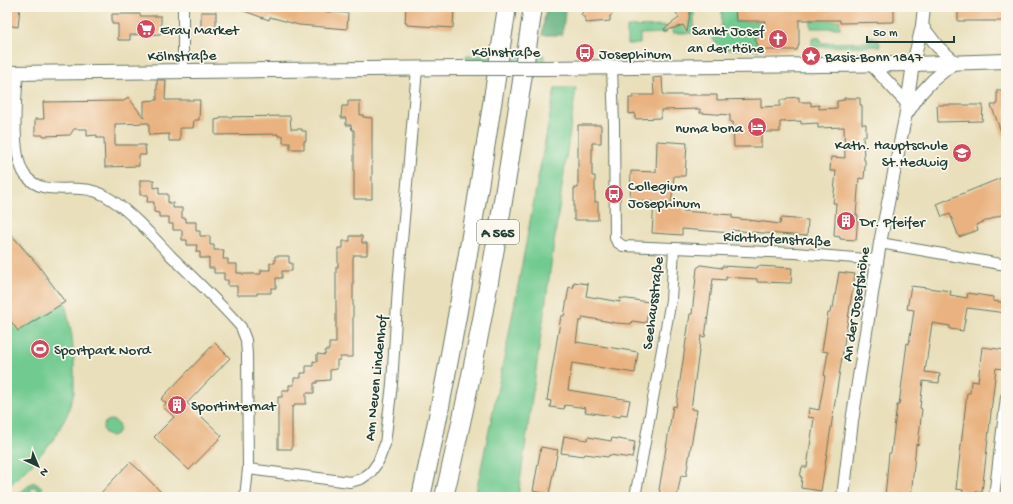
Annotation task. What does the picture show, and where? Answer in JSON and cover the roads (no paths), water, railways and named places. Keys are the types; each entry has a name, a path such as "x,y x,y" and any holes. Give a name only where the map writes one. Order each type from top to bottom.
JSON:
{"highway":[{"name":"A 565","path":"421,497 439,410 465,267 507,7"},
{"name":"A 565","path":"444,497 472,371 491,272 520,100 533,7"}],"main road":[{"name":"Kölnstraße","path":"12,73 913,64 1006,61"}],"street":[{"path":"183,7 183,72"},
{"name":"An der Josefshöhe","path":"843,497 852,421 880,244 905,118 906,102 922,26 924,7"},
{"path":"922,26 938,47 955,62"},
{"name":"An der Josefshöhe","path":"905,118 920,94 933,80 955,62"},
{"path":"871,64 906,102"},
{"name":"Seehausstraße","path":"612,67 615,238 623,246 674,248 671,300 634,497"},
{"name":"Am Neuen Lindenhof","path":"248,468 350,482 371,472 378,462 385,444 392,384 398,287 417,69"},
{"path":"12,73 19,162 24,174 39,186 49,189 81,189 99,193 111,199 143,228 241,327 246,340 247,355 248,468 245,497"},
{"path":"880,244 1006,265"},
{"name":"Richthofenstraße","path":"674,248 795,253 878,260"},
{"path":"994,497 1006,397"}],"place":[{"name":"Eray Market","path":"146,29"},
{"name":"Sankt Josef an der Höhe","path":"778,39"},
{"name":"Josephinum","path":"585,53"},
{"name":"Basis-Bonn 1847","path":"811,56"},
{"name":"numa bona","path":"757,127"},
{"name":"Kath. Hauptschule St.Hedwig","path":"962,153"},
{"name":"Collegium Josephinum","path":"614,194"},
{"name":"Dr. Pfeifer","path":"846,221"},
{"name":"Sportpark Nord","path":"40,349"},
{"name":"Sportinternat","path":"177,405"}]}
